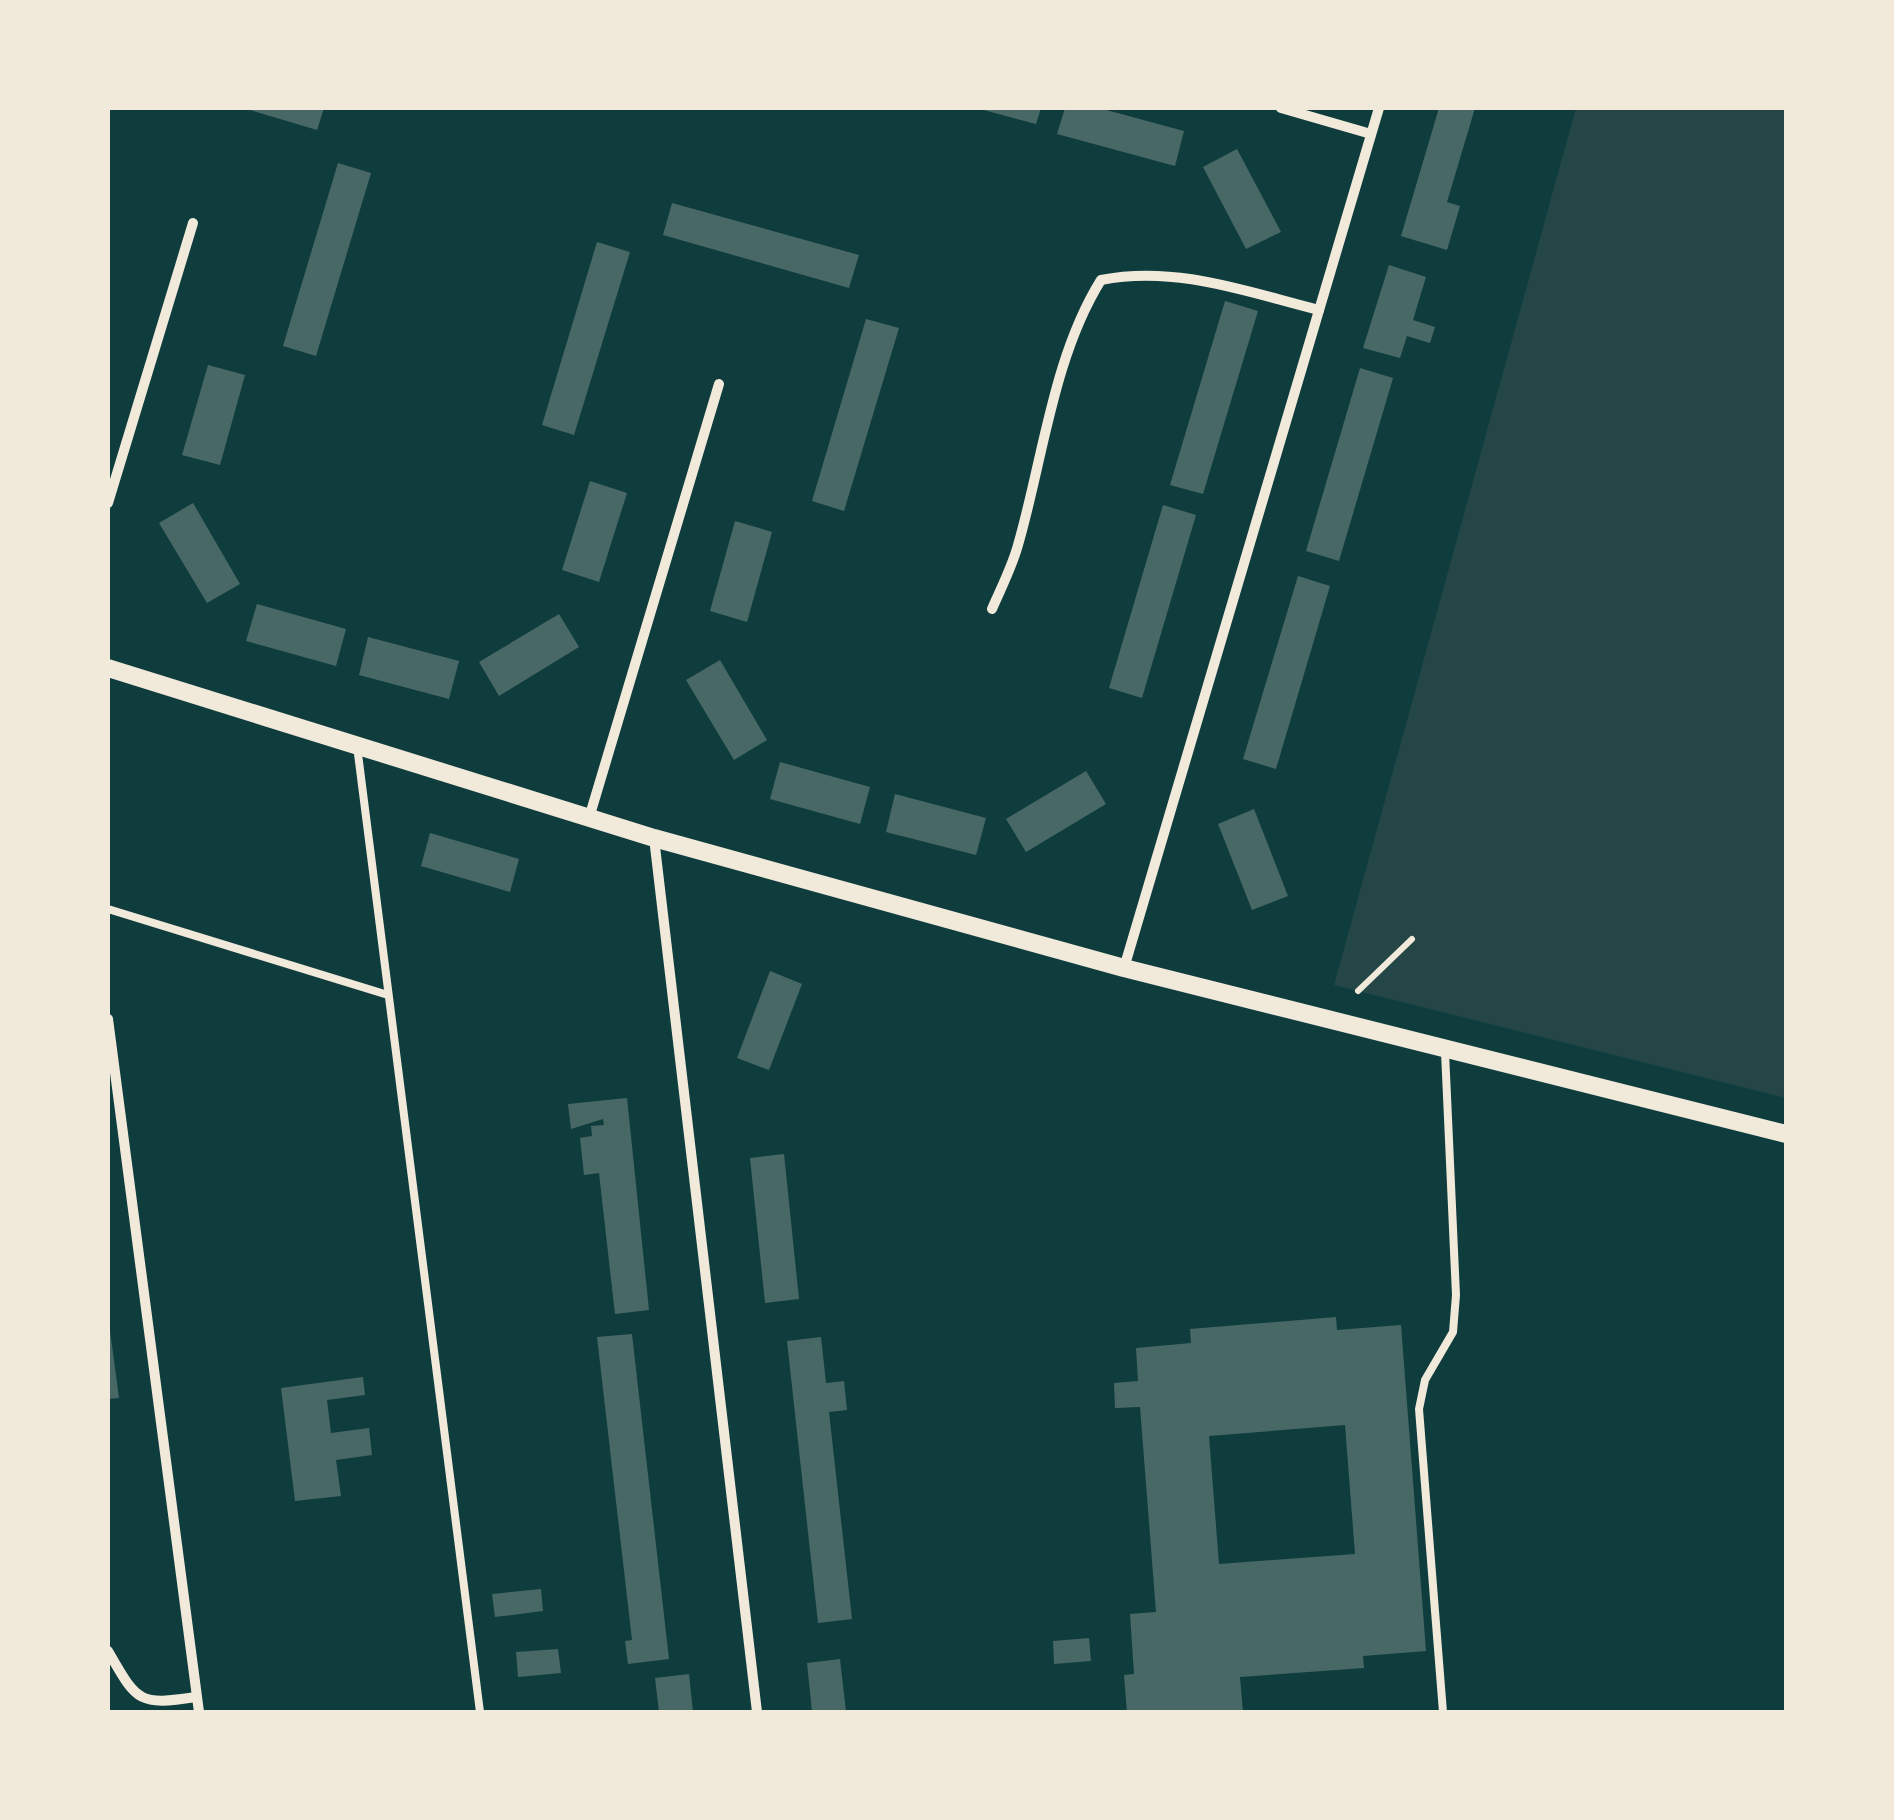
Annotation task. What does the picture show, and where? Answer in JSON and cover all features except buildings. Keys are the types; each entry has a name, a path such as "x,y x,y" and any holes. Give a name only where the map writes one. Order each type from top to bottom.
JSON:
{"street":[{"path":"1281,108 1370,134"},
{"path":"1124,968 1380,108"},
{"path":"108,503 194,223"},
{"path":"992,610 1017,550 1066,362 1087,302 1101,280 1132,274 1198,278 1319,310"},
{"path":"589,819 719,384"},
{"path":"108,668 654,838 1124,968 1786,1134"},
{"path":"654,838 757,1712"},
{"path":"108,1019 199,1712"},
{"path":"108,1651 134,1697 149,1702 196,1697"}],"lane":[{"path":"357,746 480,1712"},
{"path":"108,909 388,994"},
{"path":"1443,1712 1418,1409 1425,1380 1453,1332 1456,1295 1445,1048"}],"path":[{"path":"1358,991 1412,939"}],"shaded area":[{"path":"1576,108 1786,108 1786,1098 1334,985"}]}
